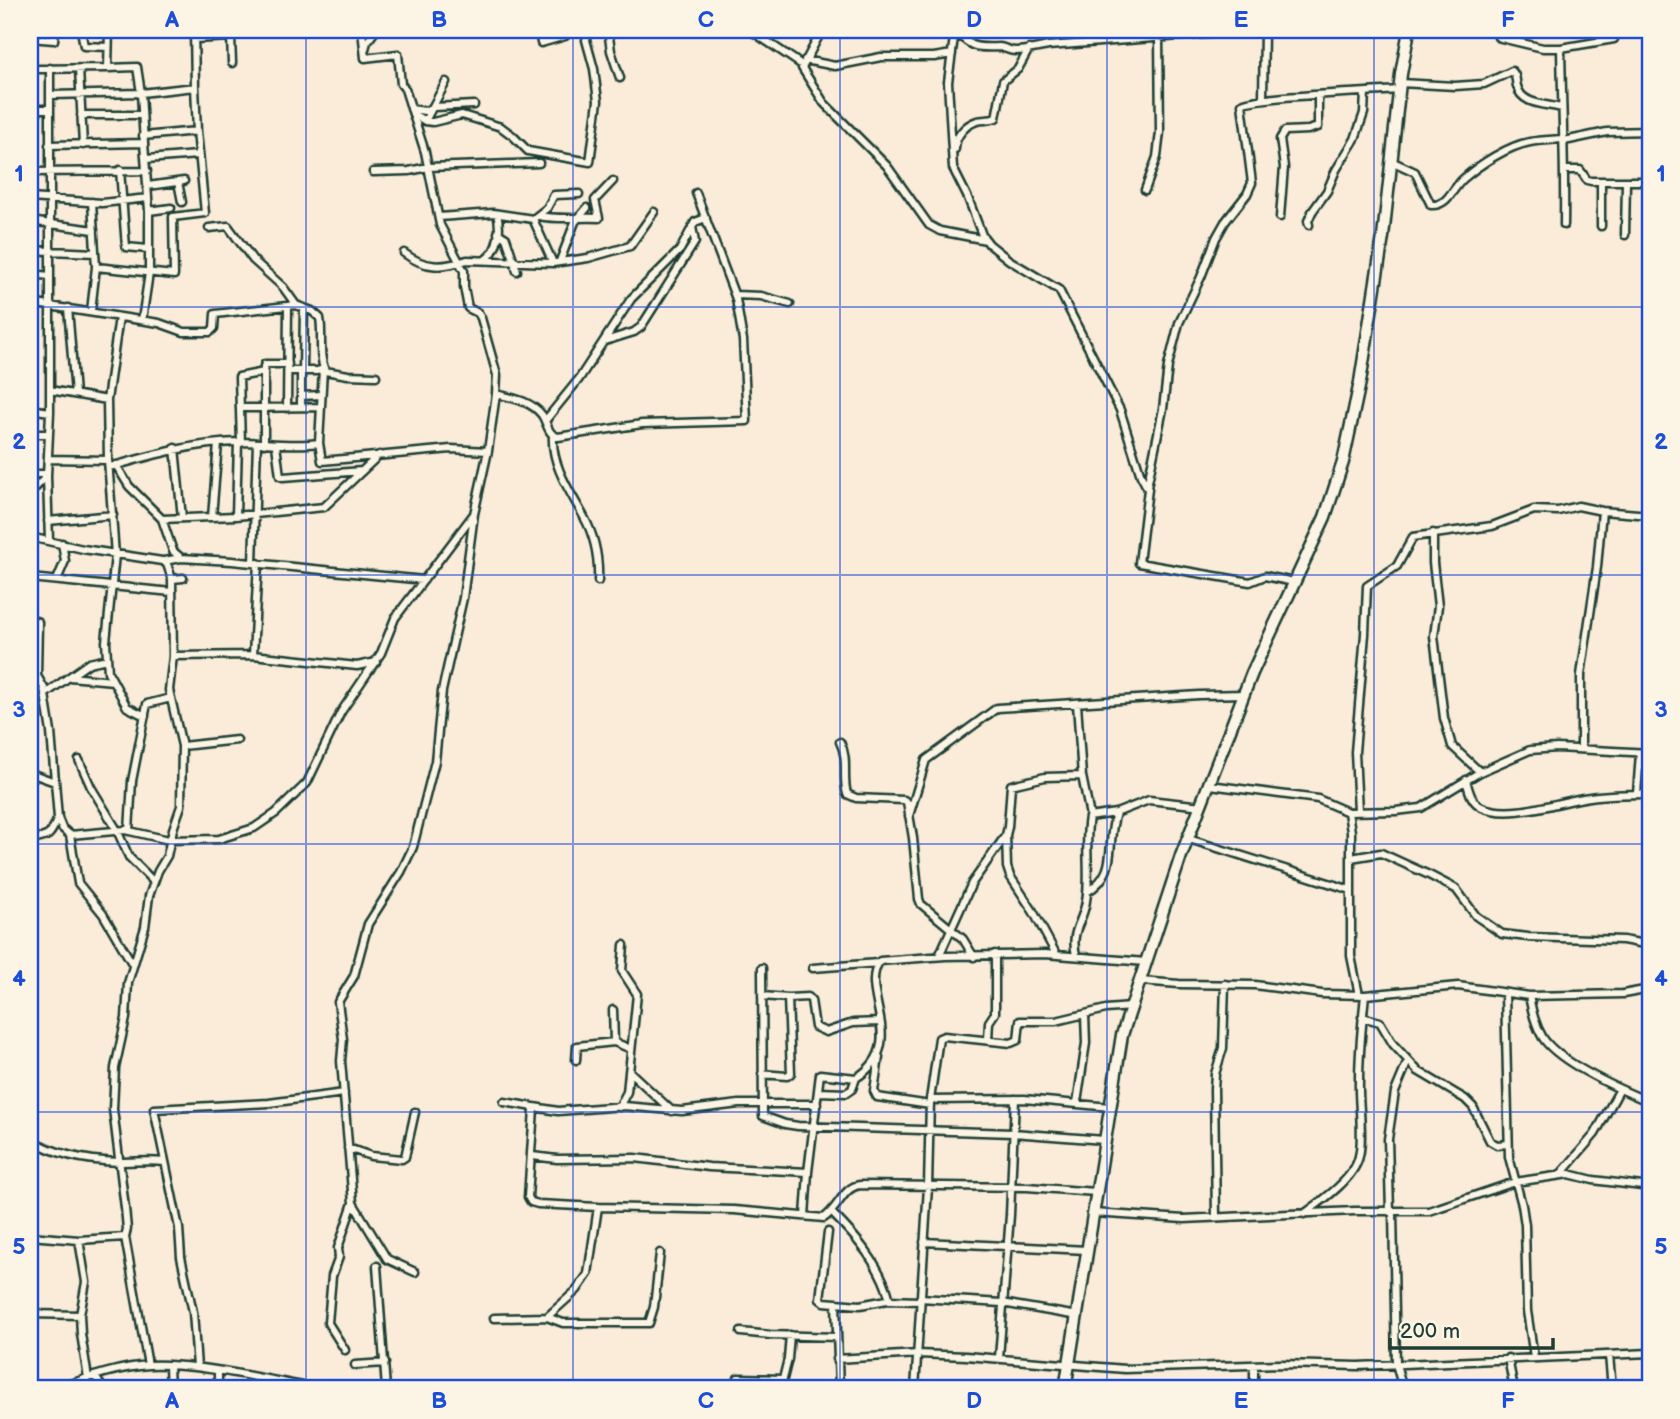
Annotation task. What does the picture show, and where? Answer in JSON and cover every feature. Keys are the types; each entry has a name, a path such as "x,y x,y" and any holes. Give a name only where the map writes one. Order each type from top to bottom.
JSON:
{"main road":[{"path":"1065,1389 1118,1049 1189,839 1244,694 1336,490 1351,429 1383,237 1399,86 1409,30"}],"street":[{"path":"30,38 54,40 55,30"},
{"path":"80,30 84,46 108,47"},
{"path":"108,68 109,30"},
{"path":"96,267 174,275 174,216 205,213 198,155 194,30"},
{"path":"345,1350 330,1330 328,1312 332,1276 339,1256 338,1248 353,1203 341,1060 343,1039 338,1002 354,976 368,924 413,848 435,761 442,691 463,598 474,514 488,451 497,375 481,318 478,313 468,308 464,271 445,235 439,217 412,111 401,84 398,54 365,58 362,30"},
{"path":"364,53 367,42 376,30"},
{"path":"539,30 541,43 565,36 566,30"},
{"path":"412,111 425,121 445,120 462,115 501,127 528,151 590,162 598,101 586,40 588,30"},
{"path":"608,30 611,51 620,78"},
{"path":"750,30 804,62 835,65 881,57 934,57 952,54"},
{"path":"822,30 804,62 803,72 824,103 887,166 929,225 940,231 986,240"},
{"path":"954,30 970,44 1010,51 1214,31 1259,30"},
{"path":"954,30 948,94 953,168 986,240 1010,260 1059,290 1120,410 1147,487"},
{"path":"1262,99 1264,30"},
{"path":"1498,30 1498,37 1505,40 1543,48 1561,48 1614,39"},
{"path":"194,39 232,37 232,63"},
{"path":"1145,190 1157,157 1160,132 1159,37"},
{"path":"1561,48 1564,225"},
{"path":"955,149 956,141 966,128 976,122 996,118 1003,81 1018,69 1029,49"},
{"path":"30,69 137,67 149,211 149,273 142,320"},
{"path":"49,541 47,475 51,305 48,252 51,200 50,68"},
{"path":"79,69 83,145"},
{"path":"1294,582 1265,576 1250,582 1139,563 1147,487 1163,409 1168,366 1179,323 1216,238 1252,183 1242,104 1245,101 1262,99 1365,93 1399,86 1484,84 1512,71 1516,75 1518,90 1525,99 1562,108"},
{"path":"425,121 446,82"},
{"path":"50,95 141,93 195,87"},
{"path":"1309,225 1312,212 1327,191 1355,139 1364,113 1365,93"},
{"path":"1280,217 1284,167 1280,139 1282,132 1308,131 1318,127 1318,96"},
{"path":"412,111 474,105"},
{"path":"30,109 50,109"},
{"path":"81,115 141,115"},
{"path":"49,145 83,145 197,131"},
{"path":"1391,161 1415,172 1431,205 1439,205 1446,201 1462,180 1507,151 1532,141 1564,140 1607,132 1650,131"},
{"path":"146,159 198,155"},
{"path":"373,172 539,163"},
{"path":"120,170 126,247 148,249"},
{"path":"1565,170 1580,170 1587,180 1601,182 1650,181"},
{"path":"30,172 147,171"},
{"path":"439,217 497,214 564,219 580,216 598,218 595,200 613,181"},
{"path":"148,186 181,182 182,202"},
{"path":"1601,182 1601,226"},
{"path":"1625,235 1626,182"},
{"path":"553,436 564,438 610,427 642,424 747,421 743,340 735,295 696,193"},
{"path":"536,217 547,208 554,195 579,194"},
{"path":"30,198 92,202 148,198"},
{"path":"91,312 96,267 92,202"},
{"path":"149,211 171,208"},
{"path":"556,262 575,222 587,208"},
{"path":"404,253 434,267 467,260 556,262 588,258 630,246 654,212"},
{"path":"485,261 494,253 500,224 497,214"},
{"path":"536,217 556,262"},
{"path":"545,421 579,379 631,299 680,250 695,222 706,218"},
{"path":"30,221 94,230"},
{"path":"209,228 228,226 253,260 283,287 292,305 287,408"},
{"path":"605,341 634,332 648,318 695,242 692,227"},
{"path":"498,233 506,238 517,271"},
{"path":"30,250 95,253"},
{"path":"30,274 50,276"},
{"path":"735,295 761,296 790,304"},
{"path":"30,303 159,323 184,332 205,333 214,328 215,314 292,305 304,308 320,318 323,369 319,443 323,461 451,449 488,451"},
{"path":"68,308 75,394"},
{"path":"302,407 304,308"},
{"path":"119,317 107,400 115,555 106,642 107,659 108,672 127,707 145,716"},
{"path":"253,655 255,514 265,409 265,364 302,371 323,369 348,375 376,376"},
{"path":"236,516 239,381 241,375 264,372"},
{"path":"50,390 107,400"},
{"path":"496,394 527,403 545,421 553,436 553,448 561,472 593,539 598,560 598,581"},
{"path":"301,396 321,395"},
{"path":"240,408 321,407"},
{"path":"30,409 50,411"},
{"path":"30,434 49,434"},
{"path":"48,459 111,464 175,448 239,443 319,443"},
{"path":"212,517 218,444"},
{"path":"276,445 280,476 362,471"},
{"path":"175,448 182,518"},
{"path":"162,519 236,516 324,507 379,454"},
{"path":"348,457 348,472"},
{"path":"111,464 162,519 173,551 181,558"},
{"path":"30,474 47,475"},
{"path":"30,493 47,475"},
{"path":"1358,811 1355,752 1367,586 1397,566 1413,537 1492,526 1534,510 1558,511 1578,506 1650,515"},
{"path":"1581,749 1581,675 1597,567 1602,511"},
{"path":"70,835 117,830 170,840 228,838 261,825 307,783 341,712 376,662 396,618 474,514"},
{"path":"48,521 113,515"},
{"path":"1433,533 1438,606 1434,636 1444,718 1452,746 1480,772"},
{"path":"30,537 115,555 162,561 181,558 255,563 424,580"},
{"path":"57,580 65,561 62,543"},
{"path":"148,1365 125,1237 125,1208 113,1109 115,1068 126,1018 128,983 145,927 154,881 167,856 181,806 182,746 169,690 173,656 172,579 167,564 162,561"},
{"path":"30,578 172,592"},
{"path":"172,579 183,578"},
{"path":"30,619 38,622 34,673 45,694 58,818 62,828 70,835 78,883 103,914 133,965"},
{"path":"173,656 253,655 357,666 376,662"},
{"path":"45,694 89,663 107,659"},
{"path":"69,677 113,681"},
{"path":"909,816 926,760 984,716 1005,706 1244,694"},
{"path":"129,831 132,781 147,704 171,698"},
{"path":"1076,704 1082,776 1090,816 1087,892 1085,908 1074,936 1076,955"},
{"path":"182,746 237,740"},
{"path":"840,742 845,758 847,794 856,798 904,800 909,816 921,904 952,929 974,957"},
{"path":"1210,785 1318,799 1348,812 1421,808 1480,772 1530,750 1581,749 1650,753"},
{"path":"1637,794 1640,753"},
{"path":"79,760 129,857 154,881"},
{"path":"30,773 55,782"},
{"path":"1056,954 1007,867 1006,835 1010,789 1013,783 1045,777 1082,776"},
{"path":"1466,780 1474,801 1493,810 1536,808 1591,797 1650,794"},
{"path":"1090,816 1116,813 1149,800 1202,806"},
{"path":"1304,1214 1342,1182 1354,1168 1359,1156 1362,995 1351,957 1348,812"},
{"path":"1087,892 1100,884 1107,872 1110,835 1116,813"},
{"path":"30,840 46,838 58,818"},
{"path":"939,956 972,883 1006,835"},
{"path":"1189,839 1351,890"},
{"path":"1351,858 1381,853 1429,875 1456,889 1476,916 1502,934 1623,940 1650,945"},
{"path":"619,1107 627,1092 637,994 622,971 624,945"},
{"path":"988,1040 989,1022 995,1013 995,954"},
{"path":"813,968 878,963 883,960 995,954 1076,955 1146,962"},
{"path":"878,963 875,982 880,1022 880,1055 874,1091 877,1097 930,1102 1015,1099 1110,1107"},
{"path":"762,968 763,1115 769,1119 798,1126 1013,1133 1104,1140"},
{"path":"1140,981 1255,985 1322,994 1362,995 1458,985 1530,996 1623,994 1650,989"},
{"path":"1216,1217 1214,1074 1223,1048 1225,984"},
{"path":"1505,993 1508,1144 1511,1170 1525,1225 1527,1311 1534,1357"},
{"path":"762,996 808,997 811,1000 815,1027 821,1031 826,1032 853,1023 880,1022"},
{"path":"1530,996 1533,1016 1545,1041 1569,1060 1650,1102"},
{"path":"762,1074 787,1076 791,1073 788,998"},
{"path":"915,1389 928,1187 930,1102 939,1038 944,1036 1004,1043 1018,1040 1020,1021 1056,1021 1105,1009 1131,1007"},
{"path":"613,1010 614,1042"},
{"path":"1077,1103 1086,1043 1085,1015"},
{"path":"1362,1017 1380,1023 1392,1044 1408,1061 1427,1077 1465,1099 1480,1119 1490,1141 1497,1145 1508,1144"},
{"path":"576,1060 577,1046 614,1042 631,1049"},
{"path":"819,1092 846,1093 852,1089 856,1078 880,1055"},
{"path":"1403,1389 1396,1364 1388,1139 1395,1092 1408,1061"},
{"path":"630,1072 672,1111"},
{"path":"805,1216 807,1172 820,1074 856,1078"},
{"path":"1560,1175 1595,1134 1620,1088"},
{"path":"197,1367 193,1312 181,1257 179,1228 154,1109 269,1103 344,1093"},
{"path":"999,1358 1015,1099"},
{"path":"505,1102 534,1109 567,1111 619,1107 672,1111 739,1104 817,1104"},
{"path":"534,1109 528,1185 531,1202 598,1208 734,1210 824,1218 832,1213 848,1189 853,1186 1011,1187 1096,1192"},
{"path":"348,1148 371,1156 402,1159 410,1144 415,1112"},
{"path":"30,1139 56,1153 118,1162 164,1162"},
{"path":"532,1156 557,1159 635,1158 709,1167 807,1172"},
{"path":"1093,1213 1184,1219 1429,1210 1515,1182 1569,1174 1650,1187"},
{"path":"353,1203 387,1259 415,1272"},
{"path":"547,1317 577,1290 588,1275 598,1208"},
{"path":"832,1213 864,1246 880,1272 890,1300"},
{"path":"828,1232 820,1299 824,1302 860,1305 890,1300 1002,1303 1078,1315"},
{"path":"30,1236 79,1240 125,1237"},
{"path":"79,1240 86,1282 79,1315 92,1377 103,1389"},
{"path":"924,1242 1008,1244 1087,1250"},
{"path":"494,1318 547,1317 563,1323 649,1323 654,1307 660,1253"},
{"path":"377,1266 386,1389"},
{"path":"836,1303 839,1389"},
{"path":"30,1314 79,1315"},
{"path":"741,1332 837,1337"},
{"path":"738,1378 783,1379 790,1335"},
{"path":"837,1359 918,1354 1125,1369 1396,1364 1650,1353"},
{"path":"1609,1355 1612,1389"},
{"path":"1508,1358 1514,1389"},
{"path":"355,1365 385,1363"},
{"path":"55,1389 92,1377 148,1365 197,1367 319,1389"},
{"path":"1254,1365 1254,1389"},
{"path":"169,1366 170,1389"},
{"path":"218,1372 218,1389"},
{"path":"267,1389 271,1381"}]}
